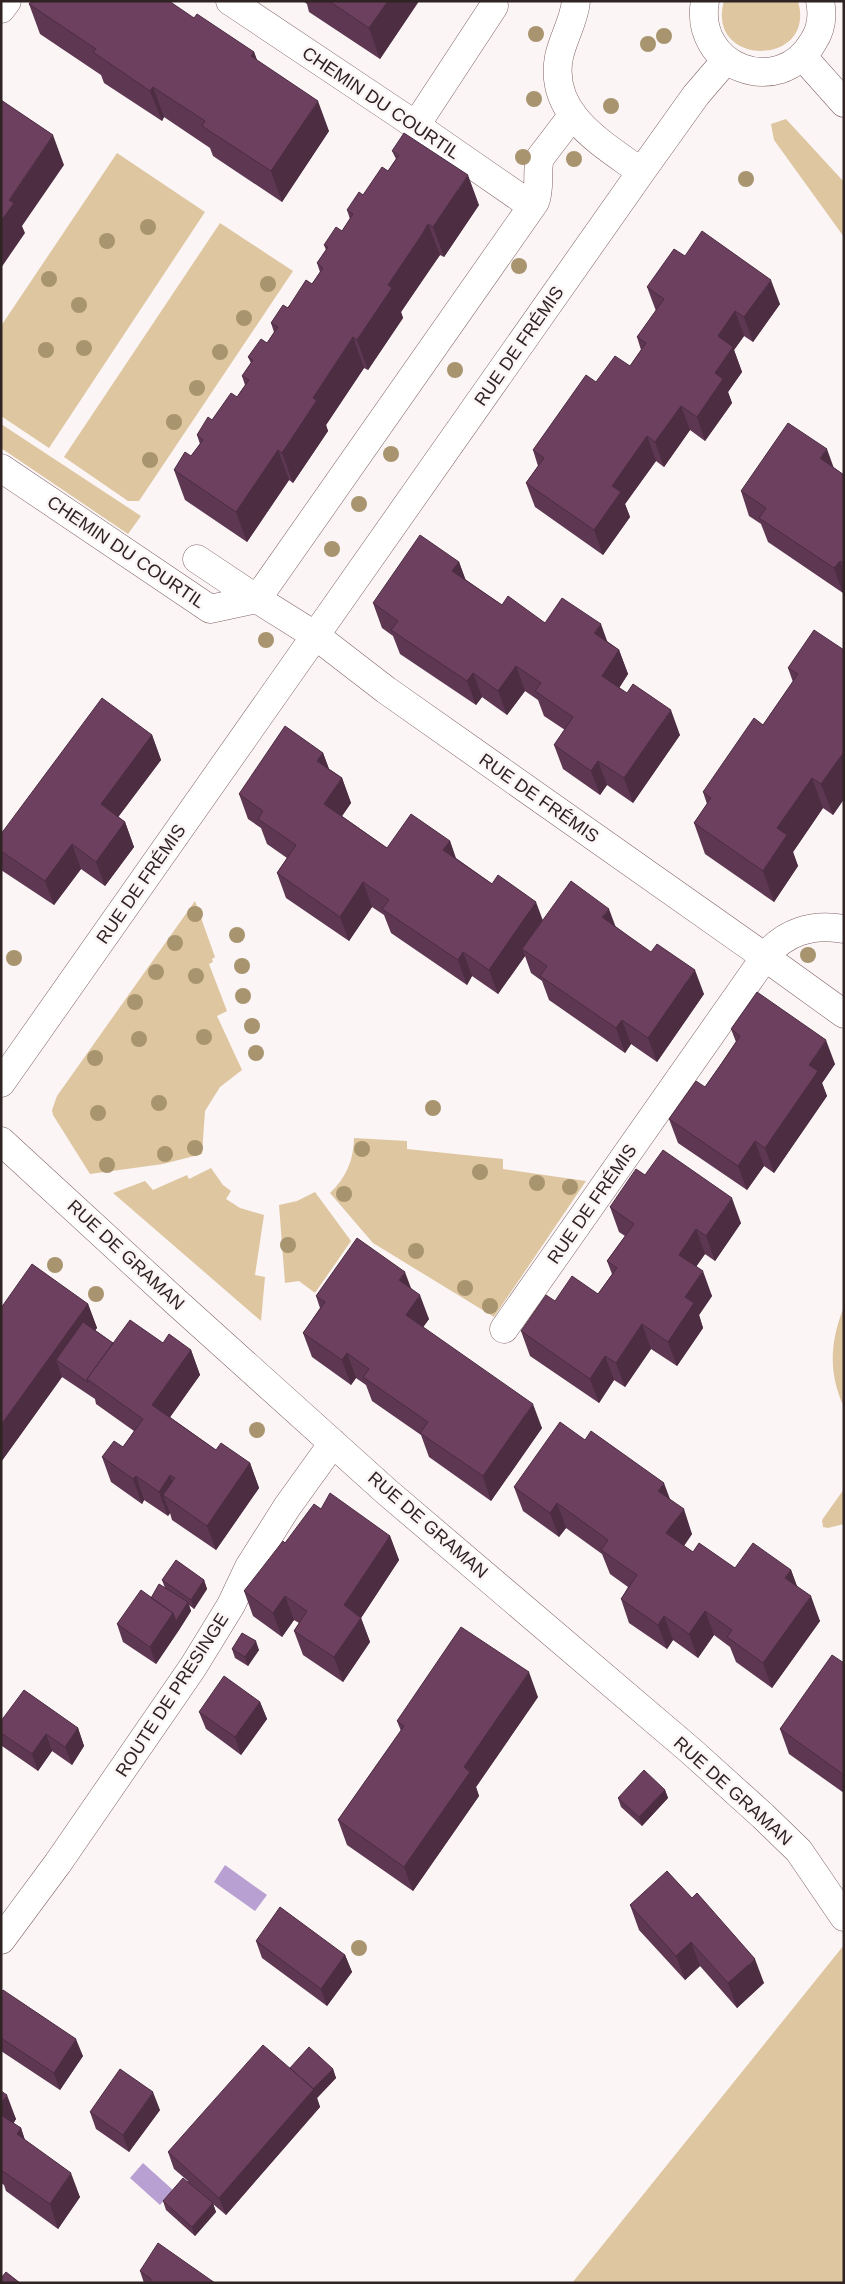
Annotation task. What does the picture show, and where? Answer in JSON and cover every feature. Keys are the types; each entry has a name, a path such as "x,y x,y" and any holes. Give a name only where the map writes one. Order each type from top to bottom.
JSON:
{"street":[{"path":"1,9 6,1"},
{"name":"CHEMIN DU COURTIL","path":"230,1 416,125 532,206"},
{"path":"576,1 562,43 557,73 561,94 572,116 585,130 641,172"},
{"path":"705,1 704,20 706,32 711,42 726,60 737,67 763,72 776,71 790,66 803,57 816,38 820,27 820,1"},
{"path":"416,125 494,6"},
{"path":"803,57 844,104"},
{"name":"RUE DE FRÉMIS","path":"1,1083 641,172 696,95 726,60"},
{"path":"257,599 532,206 537,195 540,158 572,116"},
{"name":"CHEMIN DU COURTIL","path":"1,468 210,609 257,599"},
{"name":"RUE DE FRÉMIS","path":"198,559 316,636 386,690 844,1014"},
{"name":"RUE DE FRÉMIS","path":"504,1329 774,945 784,938 816,927 844,928"},
{"name":"RUE DE GRAMAN","path":"1,1140 333,1443 763,1816 798,1851 844,1917"},
{"name":"ROUTE DE PRESINGE","path":"1,1940 58,1863 193,1667 230,1605 249,1567 287,1507 333,1443"}],"shaded area":[{"path":"724,1 798,1 799,23 792,39 778,48 761,51 744,48 730,38 723,23"},
{"path":"786,119 844,182 844,237 774,140 771,124"},
{"path":"117,153 205,212 49,448 1,416 1,326"},
{"path":"220,223 293,271 139,501 128,501 64,457"},
{"path":"1,424 141,516 128,534 1,448"},
{"path":"195,901 215,957 212,959 213,962 209,964 227,1011 217,1016 242,1070 220,1087 205,1111 202,1154 163,1164 90,1174 53,1115 52,1110 57,1096"},
{"path":"354,1138 407,1141 407,1149 503,1159 503,1169 586,1181 494,1317 373,1243 330,1193 345,1175 351,1161"},
{"path":"211,1168 223,1185 231,1191 226,1199 240,1208 264,1215 255,1275 265,1277 261,1321 113,1193 145,1181 153,1190 187,1175 189,1179"},
{"path":"315,1192 351,1241 315,1293 299,1281 285,1283 279,1205 297,1201"},
{"path":"844,1307 844,1407 835,1382 833,1357 836,1332"},
{"path":"844,1489 844,1524 828,1528 823,1527 822,1520"},
{"path":"225,1865 267,1895 255,1911 214,1882"},
{"path":"844,1945 844,2283 572,2283"},
{"path":"143,2163 173,2190 160,2205 130,2178"}],"building":[{"path":"31,1 169,1 194,18 197,14 254,52 251,56 318,101 271,171 202,126 205,121 153,87 150,91 93,52 96,49 29,4"},
{"path":"329,1 388,1 369,28"},
{"path":"1,100 53,135 9,200 14,203 1,221"},
{"path":"404,133 468,175 433,227 428,224 388,285 392,288 357,340 353,337 313,398 317,400 282,453 278,450 236,512 174,470 185,452 191,456 203,440 197,435 208,417 212,420 231,393 237,397 249,380 242,376 253,360 248,357 261,339 267,343 278,327 271,323 283,305 288,308 306,280 312,284 323,268 317,263 328,247 324,245 336,227 342,231 353,214 347,210 359,192 363,195 382,167 388,171 399,155 392,151"},
{"path":"702,231 771,280 744,317 735,311 718,336 733,347 715,373 723,379 697,417 681,406 655,442 647,436 612,486 621,492 594,530 526,483 544,458 533,450 586,375 596,382 615,356 630,366 646,343 637,337 664,299 647,287 674,249 685,256"},
{"path":"788,423 827,449 820,458 844,475 844,563 840,561 834,568 759,518 766,508 741,491"},
{"path":"420,535 459,562 452,571 502,605 508,596 545,623 562,598 601,624 594,633 619,650 602,676 627,693 633,684 671,710 624,778 598,761 591,771 554,745 573,717 535,691 541,683 516,666 498,691 473,673 467,681 391,630 398,621 373,603"},
{"path":"814,630 844,650 844,752 821,784 812,778 777,828 787,835 763,871 694,823 711,798 703,792 754,718 763,725 798,674 788,668"},
{"path":"102,698 152,735 101,804 125,822 96,862 72,844 45,881 1,851 1,834"},
{"path":"285,726 323,753 317,761 342,778 324,804 387,848 411,814 450,841 443,850 492,884 498,875 536,902 489,970 463,952 458,960 382,909 389,900 363,882 340,917 277,873 296,845 258,819 263,811 239,794"},
{"path":"571,881 609,909 602,917 627,935 651,952 657,944 695,970 648,1038 622,1020 616,1028 540,976 547,966 522,949"},
{"path":"757,992 826,1040 809,1065 818,1071 765,1148 755,1141 738,1166 669,1119 696,1081 705,1087 722,1063 740,1036 731,1029"},
{"path":"663,1150 732,1198 706,1236 696,1229 679,1255 703,1271 685,1297 694,1303 668,1342 642,1324 616,1363 605,1356 590,1379 521,1331 546,1295 555,1301 572,1276 598,1294 617,1268 607,1261 634,1224 610,1207 636,1169 645,1175"},
{"path":"357,1238 405,1272 399,1280 420,1295 406,1315 533,1404 483,1476 420,1433 428,1422 363,1377 369,1369 347,1353 342,1360 303,1333 325,1302 316,1296"},
{"path":"32,1264 88,1304 1,1425 1,1308"},
{"path":"130,1320 163,1343 169,1334 191,1350 152,1405 216,1450 221,1443 250,1463 207,1526 163,1495 175,1478 170,1475 159,1492 136,1476 133,1479 102,1457 114,1441 123,1447 143,1419 87,1379"},
{"path":"83,1322 113,1343 87,1379 88,1382 56,1360"},
{"path":"560,1422 585,1440 591,1431 664,1483 658,1491 684,1509 666,1533 693,1552 699,1543 735,1568 753,1543 791,1570 785,1578 811,1596 763,1663 727,1637 732,1630 705,1611 689,1634 664,1616 658,1625 621,1599 637,1575 601,1550 608,1540 557,1503 550,1513 514,1487"},
{"path":"330,1493 390,1536 344,1605 361,1618 334,1657 294,1631 307,1611 285,1596 273,1613 244,1591 283,1541 285,1543 314,1504 321,1509"},
{"path":"176,1560 204,1580 191,1600 162,1580"},
{"path":"159,1584 188,1602 176,1621 173,1613 151,1598"},
{"path":"141,1590 173,1613 150,1647 117,1624"},
{"path":"461,1627 529,1672 464,1767 470,1772 404,1867 338,1820 404,1726 397,1721"},
{"path":"242,1633 256,1641 245,1657 232,1649"},
{"path":"832,1655 844,1663 844,1775 780,1729"},
{"path":"224,1676 260,1702 235,1737 199,1712"},
{"path":"24,1690 78,1728 65,1747 46,1734 32,1754 1,1733 1,1721"},
{"path":"644,1770 665,1790 639,1817 618,1798"},
{"path":"667,1871 692,1898 697,1893 755,1959 728,1983 691,1942 676,1956 630,1905"},
{"path":"280,1907 345,1955 321,1989 256,1941"},
{"path":"3,1990 76,2039 54,2073 1,2038 1,1992"},
{"path":"263,2045 314,2089 219,2198 168,2152"},
{"path":"309,2047 333,2069 313,2089 290,2068"},
{"path":"120,2069 153,2092 123,2135 90,2112"},
{"path":"1,2091 7,2095 1,2104"},
{"path":"1,2115 21,2128 17,2134 71,2173 50,2204 1,2170"},
{"path":"183,2178 213,2203 192,2227 163,2201"},
{"path":"158,2243 215,2283 150,2283 151,2279 140,2271"},
{"path":"6,2272 20,2283 1,2283 1,2278"}]}
